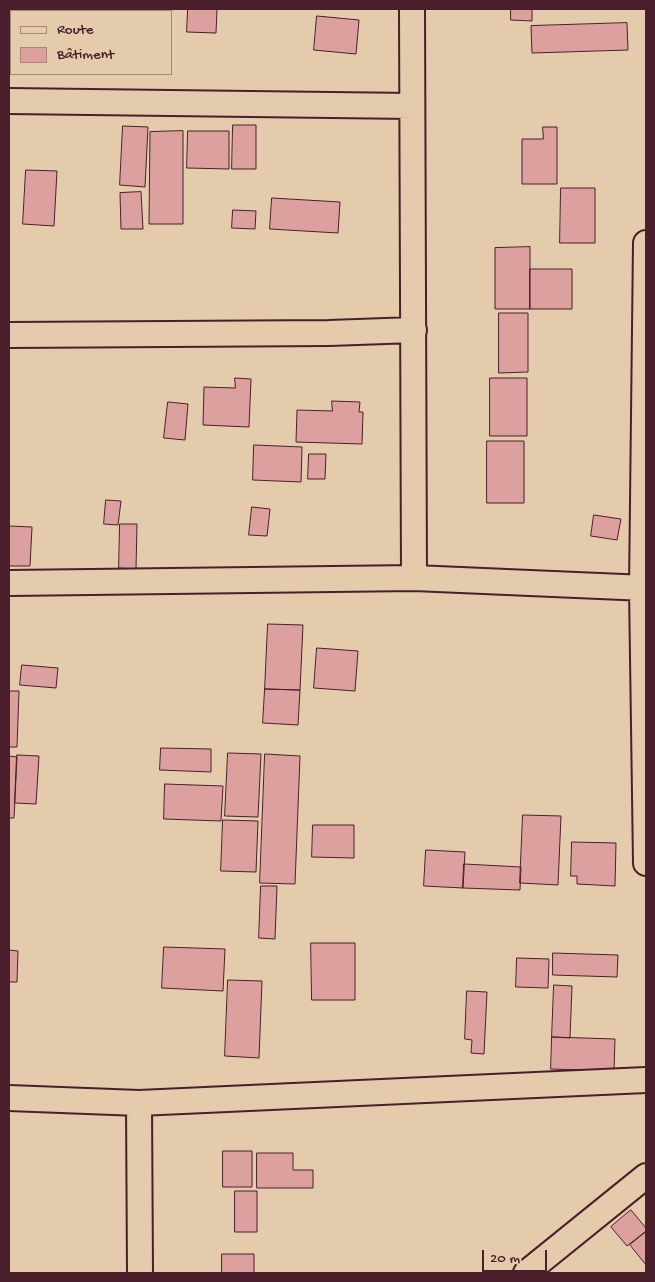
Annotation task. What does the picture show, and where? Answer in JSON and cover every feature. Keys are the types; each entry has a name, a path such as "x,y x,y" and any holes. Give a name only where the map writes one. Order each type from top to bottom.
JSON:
{"street":[{"path":"412,9 414,578"},
{"path":"9,101 412,106"},
{"path":"646,243 644,588 646,863"},
{"path":"9,335 414,330"},
{"path":"9,583 414,578 644,588"},
{"path":"9,1098 139,1103 646,1080"},
{"path":"139,1103 140,1273"},
{"path":"526,1273 646,1176"}],"building":[{"path":"188,9 217,9 216,33 187,32"},
{"path":"511,9 532,9 532,21 511,20"},
{"path":"317,16 359,20 356,54 314,50"},
{"path":"627,23 628,50 532,53 531,26"},
{"path":"233,125 256,125 256,169 232,169"},
{"path":"123,126 148,127 145,187 120,185"},
{"path":"543,127 557,127 557,184 522,184 522,139 543,139"},
{"path":"183,131 183,224 149,224 150,132"},
{"path":"188,131 229,131 229,169 187,168"},
{"path":"26,170 57,171 54,226 23,224"},
{"path":"561,188 595,188 595,243 560,243"},
{"path":"141,192 143,229 121,229 120,193"},
{"path":"272,198 340,202 338,233 270,229"},
{"path":"233,210 256,211 255,229 232,228"},
{"path":"530,247 530,309 495,309 495,248"},
{"path":"530,269 572,269 572,309 530,309"},
{"path":"499,313 528,313 528,372 499,373"},
{"path":"235,378 251,379 249,427 203,425 204,387 235,388"},
{"path":"490,378 527,378 527,436 490,436"},
{"path":"332,401 360,402 359,412 363,412 362,444 296,442 297,410 332,411"},
{"path":"168,402 188,404 185,440 164,438"},
{"path":"487,441 524,441 524,503 487,503"},
{"path":"254,445 302,447 301,482 253,480"},
{"path":"309,454 326,454 325,479 308,479"},
{"path":"106,500 121,501 118,525 104,524"},
{"path":"252,507 270,509 267,536 249,535"},
{"path":"594,515 621,519 617,540 591,536"},
{"path":"120,524 137,524 136,569 119,568"},
{"path":"9,526 32,527 30,566 9,566"},
{"path":"268,624 303,625 300,690 265,689"},
{"path":"317,648 358,651 355,691 314,688"},
{"path":"22,665 58,668 56,688 20,685"},
{"path":"265,689 300,690 298,725 263,723"},
{"path":"9,691 19,691 17,747 9,747"},
{"path":"161,748 211,749 211,772 160,770"},
{"path":"228,753 261,754 258,817 225,816"},
{"path":"265,754 300,756 295,884 260,883"},
{"path":"17,755 39,756 36,804 15,803"},
{"path":"9,756 17,757 14,818 9,818"},
{"path":"165,784 223,786 221,821 164,819"},
{"path":"523,815 561,816 558,885 520,883"},
{"path":"223,820 258,821 256,872 221,871"},
{"path":"313,825 354,825 354,858 312,857"},
{"path":"572,842 616,843 615,886 577,884 577,876 571,876"},
{"path":"426,850 465,852 463,888 424,886"},
{"path":"464,864 521,867 520,890 463,888"},
{"path":"261,886 277,886 275,939 259,938"},
{"path":"311,943 355,943 355,1000 312,1000"},
{"path":"164,947 225,949 223,991 162,988"},
{"path":"9,950 18,951 17,982 9,982"},
{"path":"553,953 618,955 617,977 553,975"},
{"path":"517,958 549,959 548,988 516,987"},
{"path":"228,980 262,981 259,1058 225,1056"},
{"path":"554,985 572,986 570,1038 552,1037"},
{"path":"467,991 487,992 484,1054 471,1053 472,1040 465,1039"},
{"path":"552,1037 615,1039 614,1071 551,1069"},
{"path":"223,1151 252,1151 252,1187 223,1187"},
{"path":"257,1153 293,1153 293,1170 313,1170 313,1188 257,1188"},
{"path":"235,1191 257,1191 257,1232 235,1232"},
{"path":"631,1210 646,1228 646,1231 627,1246 611,1227"},
{"path":"646,1232 646,1265 630,1245"},
{"path":"222,1254 254,1254 254,1273 222,1273"}]}
